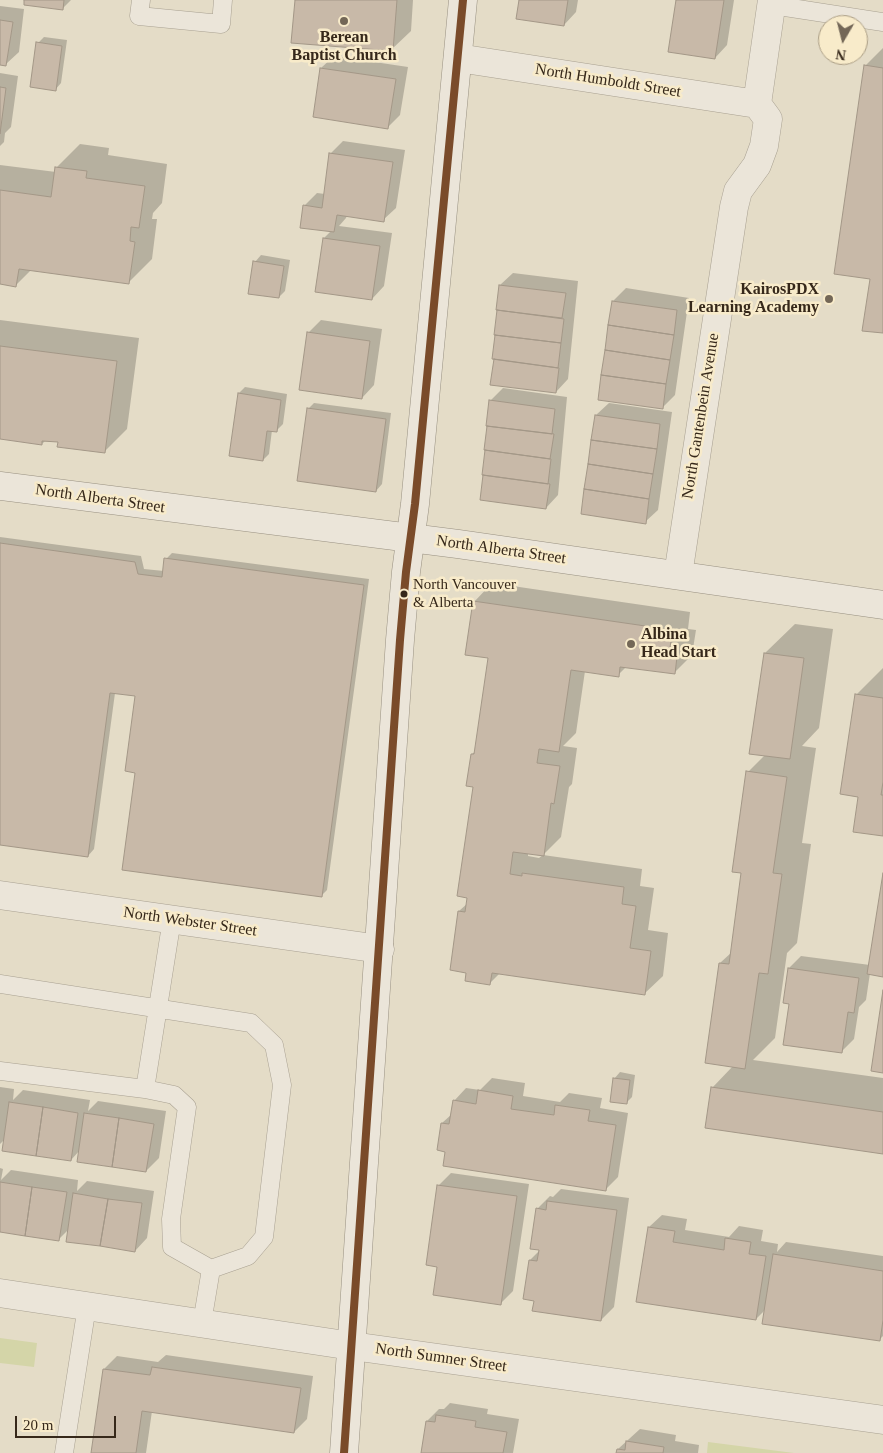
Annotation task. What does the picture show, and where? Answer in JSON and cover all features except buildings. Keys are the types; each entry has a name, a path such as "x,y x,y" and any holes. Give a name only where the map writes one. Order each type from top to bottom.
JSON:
{"street":[{"path":"344,1453 400,640 417,484 463,0"},
{"path":"757,104 772,2"},
{"name":"North Humboldt Street","path":"458,58 757,104"},
{"name":"North Gantenbein Avenue","path":"678,575 734,207 738,191 757,164 766,137 768,120 757,104"},
{"name":"North Alberta Street","path":"0,486 410,538 883,605"},
{"name":"North Webster Street","path":"0,895 380,949"},
{"name":"North Sumner Street","path":"0,1293 352,1346 883,1420"}],"lane":[{"path":"141,0 139,16 221,24 223,0"},
{"path":"772,2 883,22"},
{"path":"145,1089 172,919"},
{"path":"0,984 158,1007 251,1023 274,1045 282,1086 264,1237 248,1256 211,1269 172,1247 171,1219 187,1107 174,1095 145,1089 0,1071"},
{"path":"202,1323 211,1269"},
{"path":"64,1453 86,1306"}],"green space":[{"path":"0,1338 37,1343 34,1367 0,1363"},
{"path":"708,1442 794,1453 707,1453"}],"transit line":[{"path":"344,1453 400,640 415,504 463,0"}],"place":[{"name":"Berean Baptist Church","path":"344,21"},
{"name":"KairosPDX Learning Academy","path":"829,299"},
{"name":"North Vancouver & Alberta","path":"404,594"},
{"name":"Albina Head Start","path":"631,644"}]}
